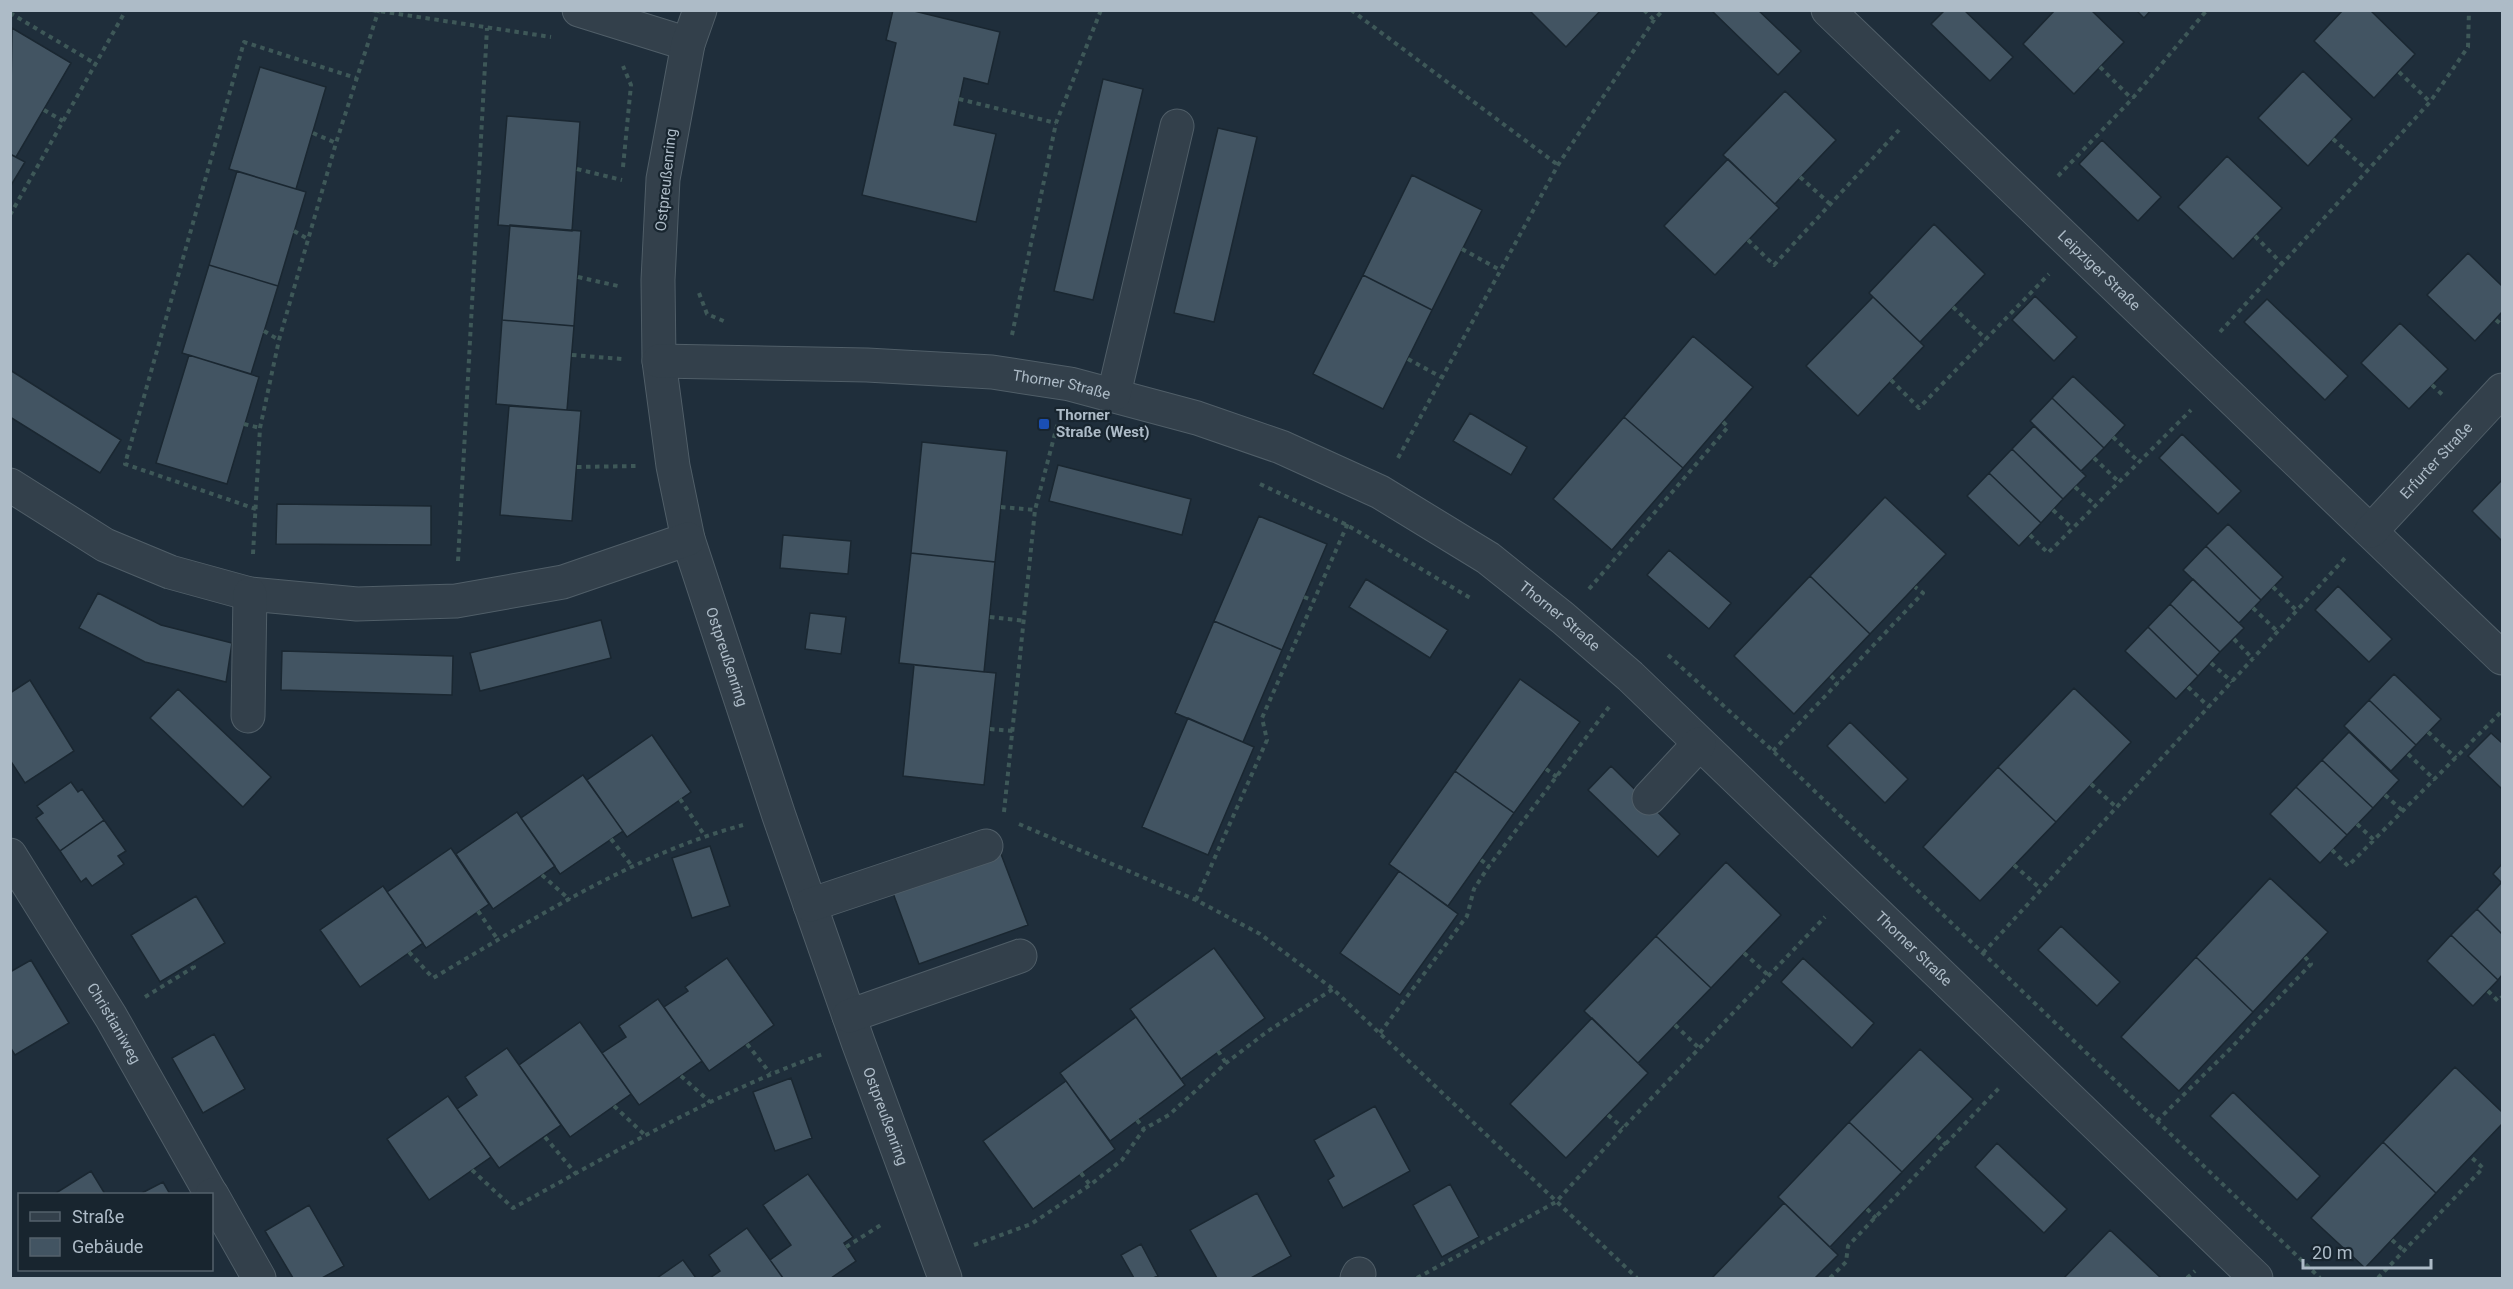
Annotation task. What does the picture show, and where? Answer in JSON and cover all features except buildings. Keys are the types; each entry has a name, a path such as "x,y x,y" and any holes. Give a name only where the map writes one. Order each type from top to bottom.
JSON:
{"street":[{"path":"579,10 688,44"},
{"name":"Ostpreußenring","path":"700,10 688,44 663,179 658,280 659,361 673,466 688,539 779,816 853,1029 941,1269"},
{"name":"Leipziger Straße","path":"1828,10 2502,658"},
{"path":"1114,394 1177,126"},
{"name":"Thorner Straße","path":"659,361 867,365 992,372 1035,377 1114,394 1197,418 1281,447 1372,488 1488,558 1622,669 2256,1278"},
{"name":"Erfurter Straße","path":"2371,531 2502,390"},
{"path":"10,485 105,545 170,573 250,594 357,604 456,601 562,582 688,539"},
{"path":"248,716 250,594"},
{"path":"1649,798 1699,744"},
{"path":"810,905 986,846"},
{"name":"Christianiweg","path":"15,872 111,1017 210,1193"},
{"path":"853,1029 1020,956"},
{"name":"Christianiweg","path":"213,1198 259,1278"}],"path":[{"path":"10,215 126,10"},
{"path":"1010,343 1056,123 1101,10"},
{"path":"1351,10 1558,165"},
{"path":"1644,10 1654,20"},
{"path":"1196,900 1267,740 1262,718 1271,695 1347,525 1442,377 1558,165 1654,20 1664,10"},
{"path":"2030,204 2132,99 2207,10"},
{"path":"2193,362 2430,102 2468,47 2469,10"},
{"path":"250,594 260,428 279,340 375,11 561,39"},
{"path":"10,13 96,63"},
{"path":"456,601 487,28"},
{"path":"256,509 125,464 244,42 356,78"},
{"path":"616,61 624,66"},
{"path":"2100,67 2132,99"},
{"path":"2399,72 2430,102"},
{"path":"959,99 1056,123"},
{"path":"1748,240 1774,265 1924,103"},
{"path":"44,111 63,121"},
{"path":"313,133 336,143"},
{"path":"2333,139 2367,170"},
{"path":"577,169 622,180"},
{"path":"1800,177 1830,204"},
{"path":"10,202 16,206"},
{"path":"294,231 308,239"},
{"path":"2255,237 2282,264"},
{"path":"1891,380 1919,408 2075,248"},
{"path":"1462,249 1500,270"},
{"path":"578,277 618,286"},
{"path":"1953,307 1986,339"},
{"path":"2496,320 2502,325"},
{"path":"264,331 279,340"},
{"path":"572,355 624,360"},
{"path":"1408,359 1442,377"},
{"path":"2030,535 2048,553 2217,384"},
{"path":"1003,818 1035,510 1059,418 1048,417"},
{"path":"1589,589 1728,427 1723,422"},
{"path":"244,424 260,428"},
{"path":"2113,437 2139,462"},
{"path":"2094,458 2119,483"},
{"path":"577,467 673,466"},
{"path":"1250,479 1347,525 1474,600"},
{"path":"2075,487 2096,506"},
{"path":"1650,506 1656,510"},
{"path":"1001,507 1035,510"},
{"path":"2053,510 2072,528"},
{"path":"1983,953 2371,531"},
{"path":"1773,751 1923,594 1915,587"},
{"path":"2273,587 2297,611"},
{"path":"1304,597 1314,601"},
{"path":"2253,608 2278,632"},
{"path":"990,617 1025,621"},
{"path":"2234,639 2253,659"},
{"path":"2211,663 2232,682"},
{"path":"1831,676 1838,683"},
{"path":"2188,687 2209,707"},
{"path":"1264,692 1271,695"},
{"path":"1600,699 1617,715"},
{"path":"1380,1033 1467,916 1474,889 1489,866 1609,707"},
{"path":"2332,850 2348,866 2502,711"},
{"path":"990,729 1013,731"},
{"path":"2428,732 2456,758"},
{"path":"2408,754 2434,780"},
{"path":"1546,769 1557,777"},
{"path":"2091,784 2116,807"},
{"path":"2385,795 2403,811"},
{"path":"680,799 705,836"},
{"path":"1231,802 1238,805"},
{"path":"409,952 433,978 632,866 705,836 779,816"},
{"path":"1014,822 1196,900 1260,934 1333,989 1637,1278"},
{"path":"2357,824 2375,841"},
{"path":"611,839 632,866"},
{"path":"1481,860 1489,866"},
{"path":"2014,865 2041,890"},
{"path":"542,875 570,900"},
{"path":"1817,908 1834,924"},
{"path":"478,911 498,940"},
{"path":"1417,1278 1556,1202 1623,1128 1826,916"},
{"path":"1430,953 1436,957"},
{"path":"1744,953 1768,975"},
{"path":"2157,1121 2311,964 2305,957"},
{"path":"111,1017 194,967 191,963"},
{"path":"941,1269 1031,1224 1090,1185 1122,1160 1144,1129 1169,1114 1226,1063 1268,1031 1333,989"},
{"path":"2488,991 2498,1001 2502,997"},
{"path":"1675,1025 1699,1048"},
{"path":"472,1170 513,1208 710,1102 853,1029"},
{"path":"2224,1043 2230,1049"},
{"path":"747,1044 770,1073"},
{"path":"1218,1051 1226,1063"},
{"path":"681,1076 710,1102"},
{"path":"1830,1278 1846,1262 1848,1246 2002,1084"},
{"path":"614,1106 646,1136"},
{"path":"1608,1115 1623,1128"},
{"path":"1137,1120 1144,1129"},
{"path":"1937,1136 1946,1145"},
{"path":"544,1137 576,1174"},
{"path":"2378,1278 2482,1168 2471,1157"},
{"path":"1081,1173 1090,1185"},
{"path":"1867,1209 1876,1218"},
{"path":"2392,1240 2404,1251"},
{"path":"2196,1270 2200,1274"}],"place":[{"name":"Thorner Straße (West)","path":"1044,424"}]}
